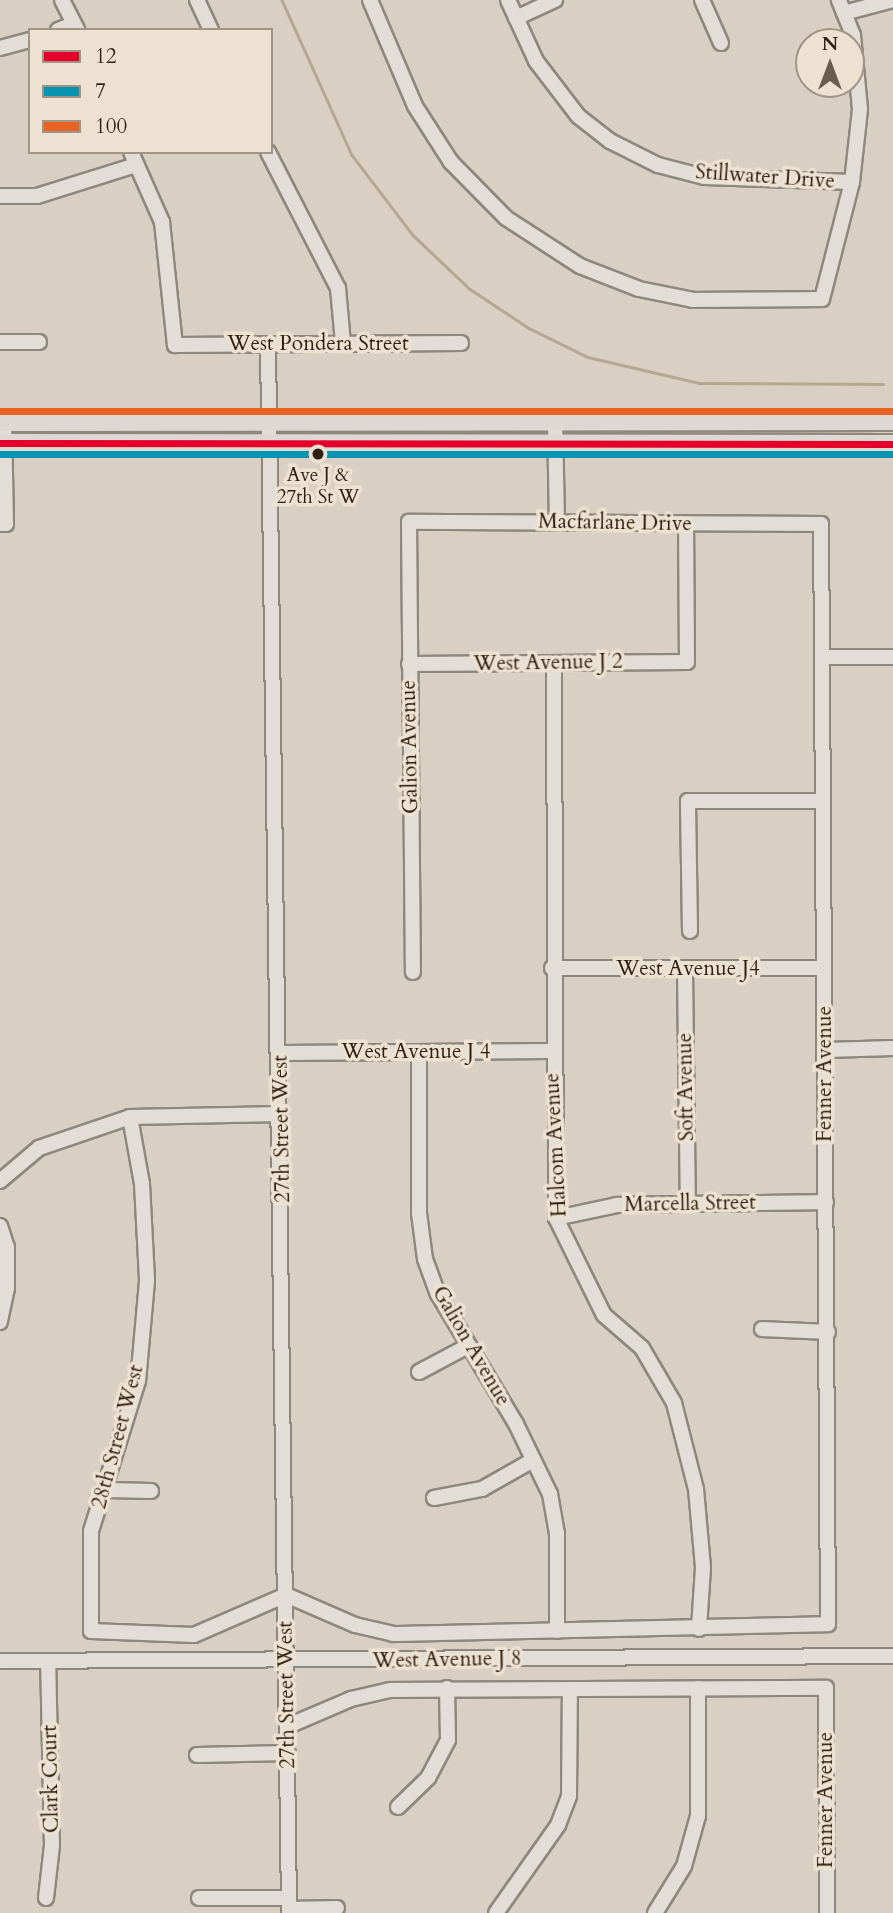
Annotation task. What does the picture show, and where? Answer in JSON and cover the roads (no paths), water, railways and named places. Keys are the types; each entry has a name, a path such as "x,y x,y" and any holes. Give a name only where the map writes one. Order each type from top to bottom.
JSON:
{"main road":[{"path":"2,422 893,421"},
{"path":"2,443 893,444"}],"street":[{"path":"62,0 76,27"},
{"path":"197,0 210,28"},
{"path":"370,0 415,106 451,162 506,218 580,266 639,289 693,300 822,299 852,182 860,109 853,35 841,7 893,1"},
{"name":"Stillwater Drive","path":"508,0 536,61 578,116 634,153 704,177 852,182"},
{"path":"516,18 555,0"},
{"path":"702,0 721,43"},
{"path":"0,48 28,41"},
{"path":"269,154 338,288 343,344"},
{"path":"0,196 37,196 134,159"},
{"name":"West Pondera Street","path":"134,159 163,222 175,345 461,343"},
{"path":"0,342 39,342"},
{"name":"27th Street West","path":"268,344 281,1053 289,1906"},
{"path":"555,420 557,522"},
{"path":"2,422 3,524"},
{"name":"Macfarlane Drive","path":"409,522 821,524"},
{"name":"Galion Avenue","path":"409,522 412,972"},
{"name":"West Avenue J 2","path":"410,664 687,662 686,524"},
{"name":"Fenner Avenue","path":"699,1629 828,1624 821,524"},
{"path":"823,657 893,657"},
{"name":"Halcom Avenue","path":"554,664 551,1051 556,1218 604,1315 642,1348 674,1403 696,1489 703,1568 699,1629"},
{"path":"690,931 688,802 821,801"},
{"name":"West Avenue J4","path":"552,968 824,968"},
{"name":"Soft Avenue","path":"685,970 688,1203"},
{"path":"826,1050 893,1048"},
{"name":"West Avenue J 4","path":"281,1053 551,1051"},
{"name":"Galion Avenue","path":"419,1053 419,1213 425,1259 468,1346 550,1494 557,1533 557,1631"},
{"path":"0,1181 39,1147 130,1117 281,1114"},
{"name":"28th Street West","path":"130,1117 142,1184 147,1281 138,1381 107,1490 92,1531 92,1631 194,1635 286,1595"},
{"name":"Marcella Street","path":"556,1218 617,1205 826,1202"},
{"path":"0,1226 7,1247 7,1288 0,1322"},
{"path":"762,1329 828,1332"},
{"path":"419,1372 468,1346"},
{"path":"433,1497 482,1489 533,1460"},
{"path":"107,1490 151,1491"},
{"path":"286,1595 355,1625 393,1634 699,1629"},
{"name":"West Avenue J 8","path":"0,1661 893,1656"},
{"name":"Clark Court","path":"46,1898 52,1845 48,1661"},
{"path":"288,1726 351,1699 447,1688 698,1688 698,1816 684,1866 655,1913"},
{"path":"398,1807 428,1778 448,1740 447,1688"},
{"name":"Fenner Avenue","path":"698,1688 826,1688 827,1913"},
{"path":"496,1913 558,1825 569,1796 570,1689"},
{"path":"197,1755 288,1754"},
{"path":"199,1898 337,1908"}],"waterway":[{"path":"282,0 352,155 413,235 470,289 529,328 588,357 700,383 883,384"}],"place":[{"name":"Ave J & 27th St W","path":"318,454"}]}
